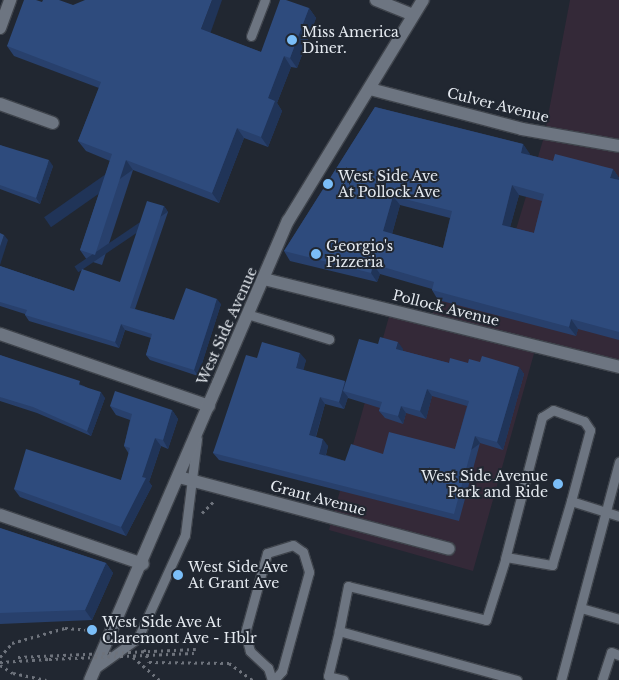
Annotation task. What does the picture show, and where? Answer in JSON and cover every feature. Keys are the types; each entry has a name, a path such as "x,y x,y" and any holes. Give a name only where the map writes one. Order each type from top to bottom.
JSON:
{"street":[{"path":"0,28 10,0"},
{"path":"376,0 413,15"},
{"name":"West Side Avenue","path":"92,675 143,564 288,221 423,0"},
{"name":"Culver Avenue","path":"370,89 522,129 619,146"},
{"path":"0,104 53,123"},
{"name":"Pollock Avenue","path":"264,279 619,367"},
{"path":"0,334 209,406"},
{"name":"Grant Avenue","path":"179,477 449,549"},
{"path":"0,515 143,564"}],"lane":[{"path":"251,36 265,0"},
{"path":"248,314 329,340"},
{"path":"344,680 328,676 348,586 486,620 505,559 542,417 552,410 584,421 590,430 552,565 505,559"},
{"path":"92,675 138,638 185,535 198,432"},
{"path":"561,680 619,462"},
{"path":"571,501 619,516"},
{"path":"294,545 303,552 309,572 282,671 273,680 268,668 250,651 245,633 267,553 294,545"},
{"path":"580,608 619,619"},
{"path":"339,631 517,680"},
{"path":"602,680 611,652 619,655"}],"path":[{"path":"201,516 204,507 213,501"},
{"path":"0,656 12,643 64,628 92,630"},
{"path":"147,639 144,645 149,662 229,663 252,680"},
{"path":"18,657 196,649"},
{"path":"0,663 194,653"},
{"path":"0,663 13,673 46,680"}],"shaded area":[{"path":"570,0 619,0 619,372 535,350 473,571 329,530 390,313 431,320 457,221 514,236 544,137"}],"building":[{"path":"24,0 42,2 43,0 59,0 73,5 85,0 212,0 201,29 261,52 280,0 286,0 309,8 290,58 284,56 268,98 275,101 261,137 237,128 212,193 126,160 95,255 80,250 112,154 78,141 101,82 7,46"},
{"path":"375,107 523,144 521,153 553,161 555,154 613,169 610,178 619,180 619,332 571,319 569,327 432,290 434,282 373,264 371,273 284,251","holes":["512,185 544,194 534,233 502,225","393,196 452,211 443,248 383,231"]},
{"path":"0,145 49,160 36,198 0,185"},
{"path":"147,201 164,206 130,308 174,320 186,288 217,299 194,370 146,355 152,334 121,324 115,342 25,315 27,310 0,302 0,266 74,291 82,269 120,282"},
{"path":"0,233 4,235 0,247"},
{"path":"380,337 398,342 396,349 449,363 450,358 468,363 469,359 480,362 482,356 519,367 497,442 475,436 454,514 213,453 246,355 257,358 262,342 300,353 296,368 345,381 339,402 320,397 309,435 323,439 319,454 345,461 351,444 383,454 389,432 455,449 469,401 427,389 420,411 401,406 398,416 379,411 382,402 343,391 359,339 378,344"},
{"path":"0,355 80,381 79,385 101,392 87,431 33,407 0,397"},
{"path":"115,391 172,410 163,440 155,438 142,477 146,478 121,527 14,489 26,449 121,480 130,448 124,446 132,414 110,406"},
{"path":"0,528 106,563 85,610 0,613"}],"place":[{"name":"Miss America Diner.","path":"292,40"},
{"name":"West Side Ave At Pollock Ave","path":"328,184"},
{"name":"Georgio's Pizzeria","path":"316,254"},
{"name":"West Side Avenue Park and Ride","path":"558,484"},
{"name":"West Side Ave At Grant Ave","path":"178,575"},
{"name":"West Side Ave At Claremont Ave - Hblr","path":"92,630"}]}
